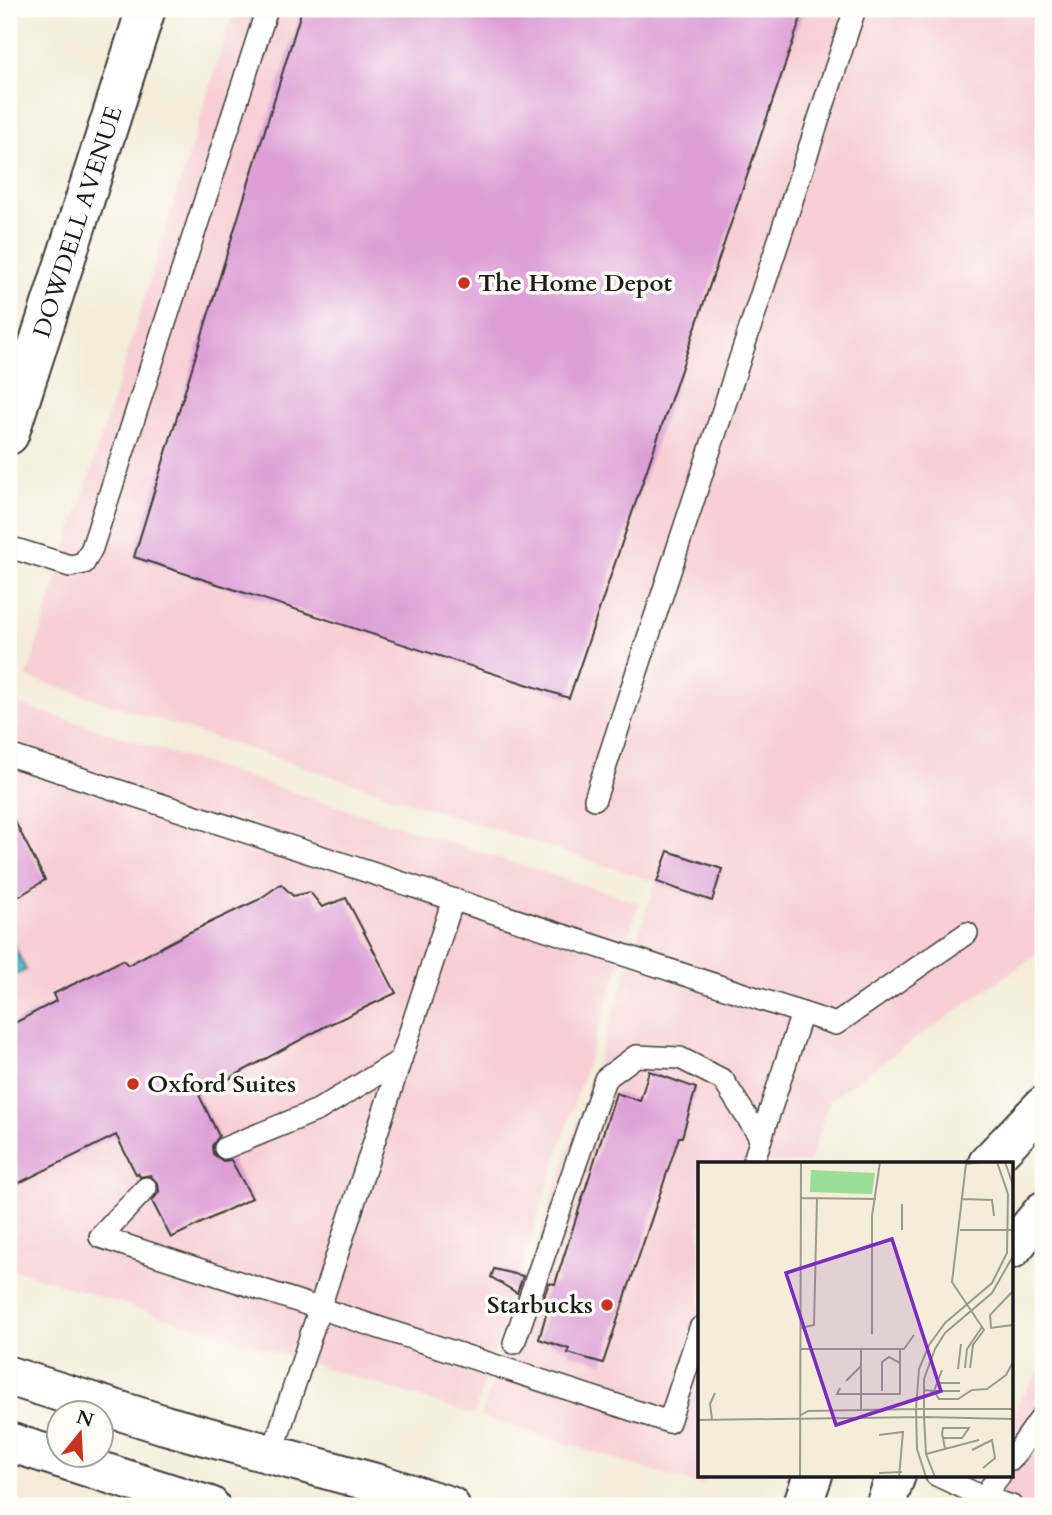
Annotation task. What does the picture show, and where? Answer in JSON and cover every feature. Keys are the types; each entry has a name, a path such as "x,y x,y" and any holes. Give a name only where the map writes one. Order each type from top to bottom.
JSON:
{"street":[{"name":"DOWDELL AVENUE","path":"9,435 146,9"},
{"path":"989,1162 1043,1106"},
{"path":"1014,1247 1043,1211"},
{"path":"9,1376 165,1425 450,1506"},
{"path":"9,1442 210,1506"},
{"path":"802,1506 813,1476"},
{"path":"885,1506 896,1476"}],"lane":[{"path":"9,547 69,566 84,563 92,548 267,9"},
{"path":"595,799 855,9"},
{"path":"9,755 836,1024 967,933"},
{"path":"272,1454 453,900"},
{"path":"753,1162 802,1013"},
{"path":"514,1343 605,1079 636,1056 680,1058 723,1080 761,1139"},
{"path":"225,1148 318,1110 401,1060"},
{"path":"146,1188 100,1237 669,1422 698,1334"},
{"path":"1014,1457 1040,1425"},
{"path":"938,1476 984,1501 1012,1506"},
{"path":"984,1501 999,1476"}],"shaded area":[{"path":"234,9 1043,9 1043,950 830,1099 809,1162 698,1162 698,1476 706,1476 702,1486 481,1417 656,882 27,677"},
{"path":"9,701 639,903 474,1415 9,1268"},
{"path":"1043,1365 1043,1506 976,1506 987,1476 1014,1476 1014,1409"}],"water":[{"path":"9,936 26,970 9,978"}],"building":[{"name":"The Home Depot","path":"302,9 804,9 569,698 134,557"},
{"path":"9,810 45,880 9,903"},
{"path":"668,851 722,869 712,901 657,882"},
{"path":"281,884 293,896 310,892 322,907 346,898 396,993 326,1026 199,1095 219,1136 212,1146 213,1154 223,1161 231,1160 252,1198 171,1238 152,1201 159,1192 158,1184 150,1175 140,1177 136,1174 116,1135 9,1188 9,1026 56,1001 53,994 123,960 128,965 258,900"},
{"path":"649,1071 696,1088 682,1137 679,1137 603,1363 568,1353 569,1349 539,1339 547,1311 540,1307 549,1283 555,1284 616,1093 640,1101"},
{"path":"494,1269 523,1276 517,1293 491,1277"}],"place":[{"name":"The Home Depot","path":"464,283"},
{"name":"Oxford Suites","path":"133,1084"},
{"name":"Starbucks","path":"607,1305"}]}
